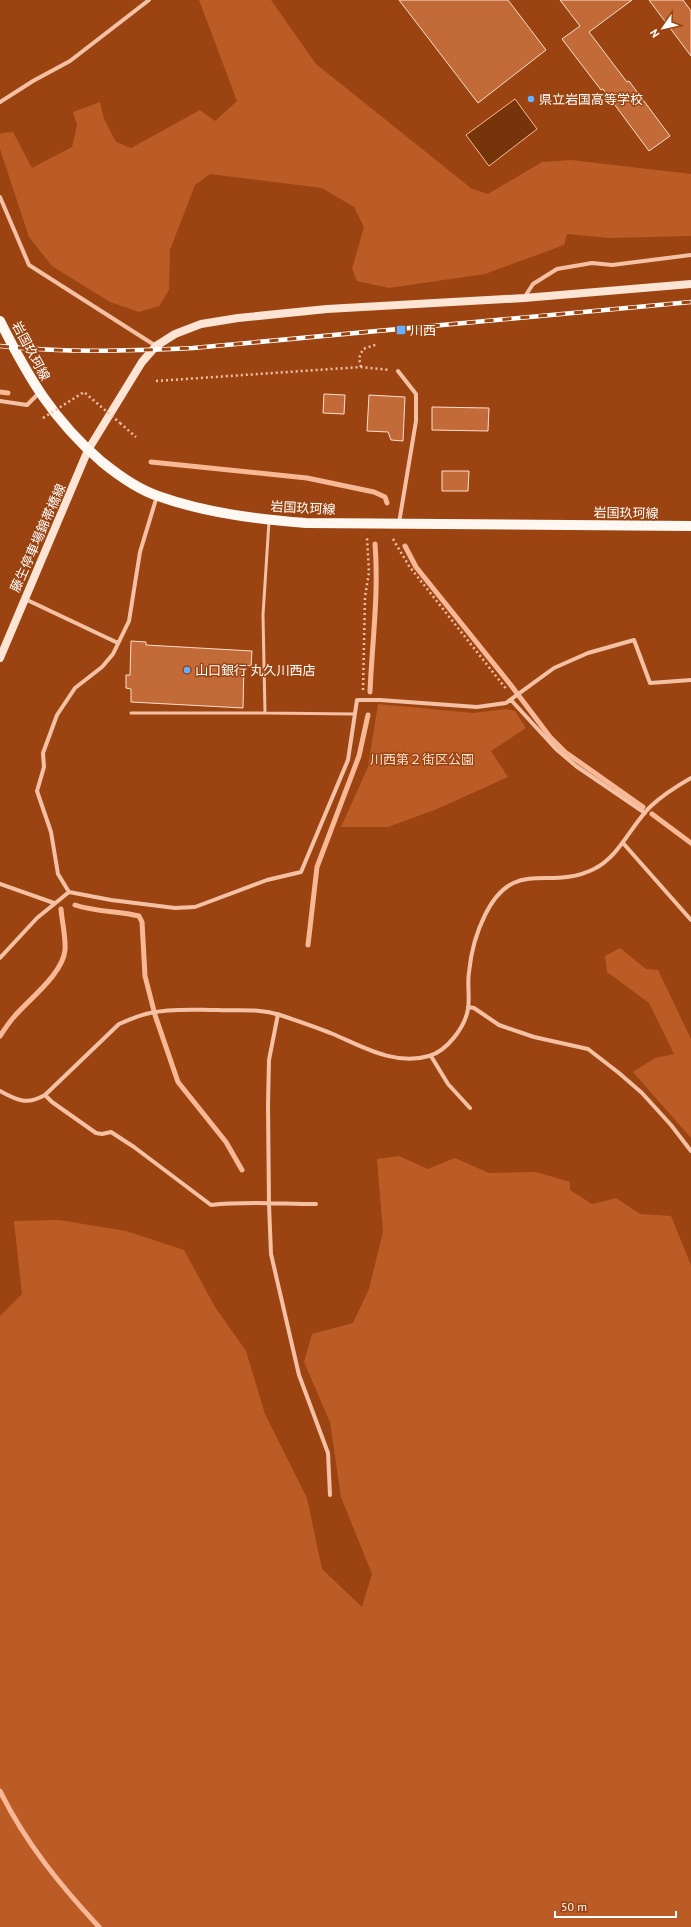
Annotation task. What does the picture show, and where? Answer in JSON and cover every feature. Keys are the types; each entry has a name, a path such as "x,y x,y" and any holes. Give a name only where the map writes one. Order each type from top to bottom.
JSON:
{"main road":[{"name":"岩国玖珂線","path":"0,321 39,393 61,422 88,450 119,476 157,496 216,512 269,520 306,523 691,526"}],"street":[{"path":"0,102 33,81 70,61 149,0"},
{"path":"0,198 29,265 156,346"},
{"path":"524,298 533,284 557,269 592,263 612,265 691,255"},
{"name":"藤生停車場錦帯橋線","path":"0,656 73,489 88,450 142,362 156,346 176,334 201,324 238,318 327,309 524,298 691,284"},
{"path":"398,371 416,394 416,421 399,524"},
{"path":"0,401 27,405 39,393"},
{"path":"157,496 140,552 129,621 113,654 102,667 75,688 57,715 44,753 44,766 37,791 51,832 58,874 69,892 118,901 175,908 196,906 267,880 300,872 348,760 357,700 364,699 477,707 506,703 554,668 588,653 634,640 650,683 691,680"},
{"path":"24,599 118,643"},
{"path":"512,699 556,749 576,766 645,813"},
{"path":"0,1091 21,1102 35,1100 45,1095 119,1024 158,1012 202,1009 262,1010 323,1030 380,1054 402,1059 416,1059 431,1056 444,1048 466,1018 468,1007 468,974 474,939 485,914 500,892 512,882 528,878 557,878 580,874 595,868 623,843 631,830 645,813 667,793 691,778"},
{"path":"623,843 691,920"},
{"path":"0,884 54,903"},
{"path":"0,958 37,918 69,892"},
{"path":"468,1007 474,1008 499,1025 534,1037 588,1050 619,1073 642,1093 671,1125 691,1152"},
{"path":"278,1014 270,1060 268,1104 271,1254 300,1375 328,1453 330,1495"},
{"path":"431,1056 448,1084 470,1108"},
{"path":"45,1095 52,1102 96,1133 102,1134 111,1132 134,1147 211,1205 247,1202 269,1204 316,1204"}],"lane":[{"path":"265,714 263,615 269,520"},
{"path":"131,713 354,714"}],"path":[{"path":"361,367 359,358 362,349 378,344"},
{"path":"156,381 361,367 398,371"},
{"path":"43,418 84,392 136,437"},
{"path":"364,699 365,597 369,572 367,538"},
{"path":"394,539 409,566 506,689 512,699"}],"green space":[{"path":"199,0 271,0 316,64 472,189 488,194 542,162 571,160 691,174 691,236 609,238 567,234 564,245 485,274 389,288 357,281 352,269 364,227 354,207 322,188 210,174 195,185 170,250 169,290 159,306 139,312 110,302 52,266 29,237 0,149 0,135 1,133 13,132 32,168 72,147 77,125 73,112 100,102 104,119 116,142 131,148 200,110 215,121 237,101"},
{"name":"川西第２街区公園","path":"378,704 473,713 506,709 515,711 526,728 491,751 508,777 437,809 388,827 341,827 368,767"},
{"path":"620,948 646,969 658,970 691,1039 691,1138 633,1072 655,1058 674,1054 649,1003 607,972 605,956"},
{"path":"399,1156 428,1169 455,1158 489,1173 536,1172 570,1182 570,1190 592,1204 616,1198 640,1214 671,1216 691,1265 691,1927 0,1927 0,1316 22,1294 14,1221 59,1220 126,1231 184,1250 215,1307 246,1351 265,1414 307,1498 322,1569 362,1607 372,1574 341,1497 330,1422 304,1362 312,1334 353,1323 369,1289 383,1232 377,1159"}],"shaded area":[{"path":"515,99 537,129 489,166 466,135"}],"building":[{"path":"399,0 508,0 546,50 478,103"},
{"path":"560,0 632,0 589,32 627,82 629,81 670,136 649,151 603,89 601,90 562,39 580,26"},
{"path":"649,0 683,0 691,11 691,56"},
{"path":"324,394 345,395 344,414 323,413"},
{"path":"369,395 405,397 403,441 391,440 388,432 367,431"},
{"path":"432,407 489,408 488,431 432,430"},
{"path":"442,471 469,471 468,491 442,491"},
{"name":"山口銀行 丸久川西店","path":"131,641 146,642 146,645 252,651 251,666 244,665 243,708 131,702 131,689 126,688 126,675 130,675"}],"waterway":[{"path":"0,392 8,393"},
{"path":"151,462 307,478 374,492 385,497 387,503"},
{"path":"370,692 376,600 375,544"},
{"path":"405,546 416,567 510,684 550,737 565,752 643,807"},
{"path":"308,945 317,867 359,756 368,715"},
{"path":"652,814 691,843"},
{"path":"75,905 91,909 139,916 142,922 145,976 155,1015 178,1082 226,1142 242,1170"},
{"path":"0,1036 19,1011 52,977 63,959 65,945 61,909"},
{"path":"0,1791 21,1828 44,1862 99,1927"}],"railway":[{"path":"0,346 48,350 96,351 193,348 691,302"}],"place":[{"name":"県立岩国高等学校","path":"531,99"},
{"name":"川西","path":"401,330"},
{"name":"山口銀行 丸久川西店","path":"187,670"}]}
